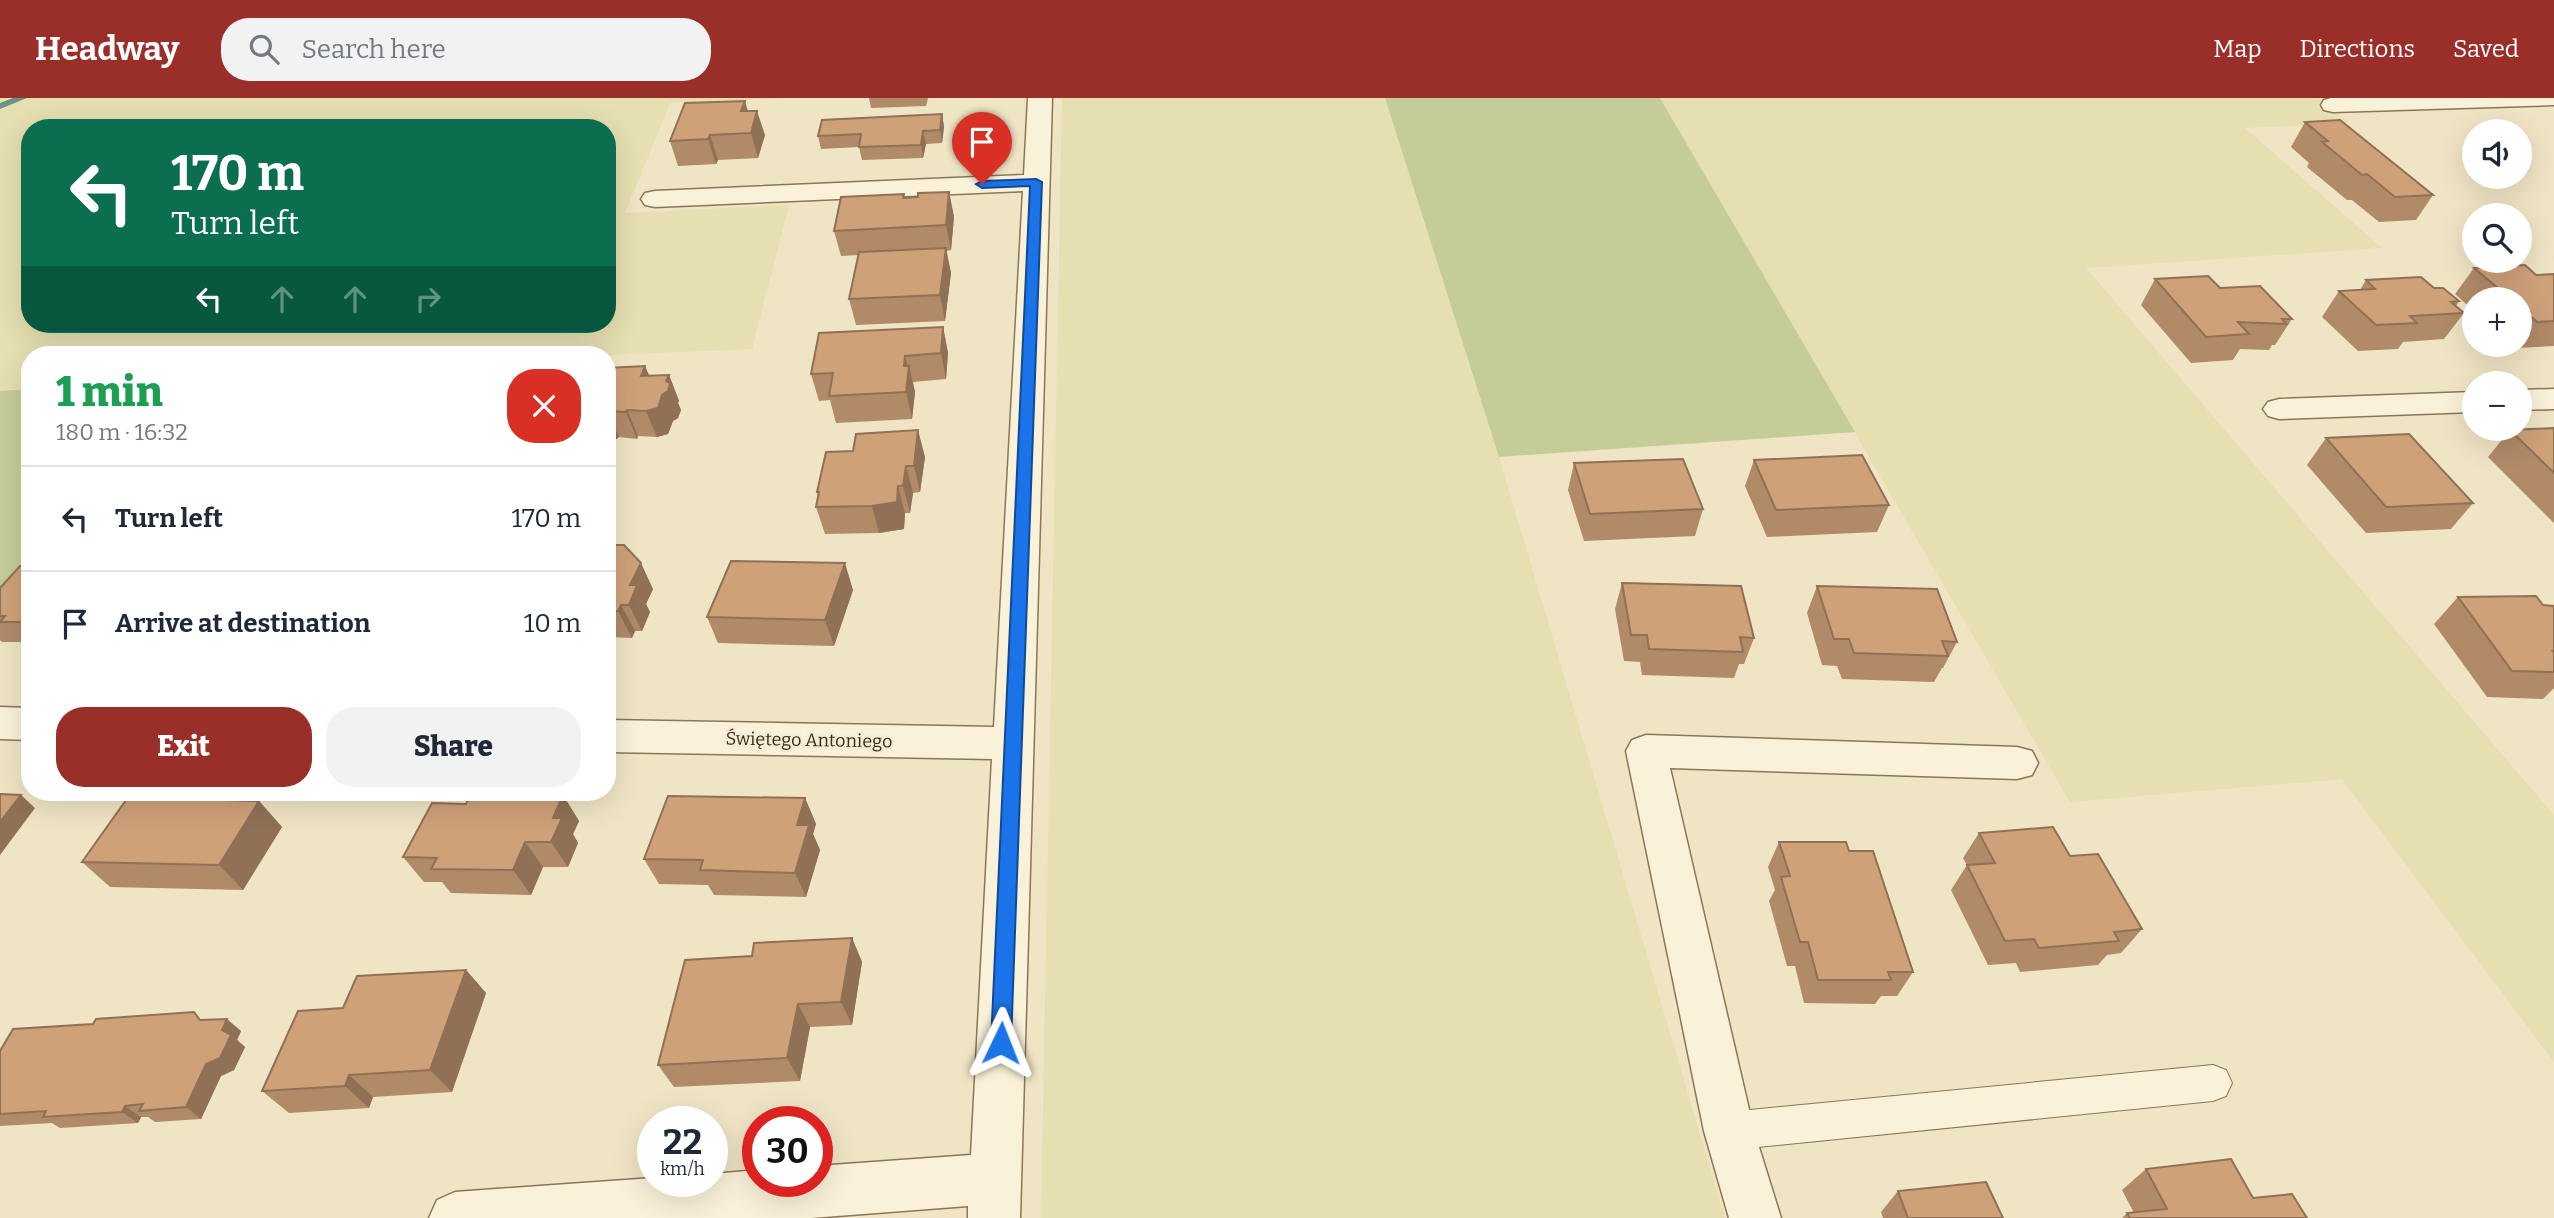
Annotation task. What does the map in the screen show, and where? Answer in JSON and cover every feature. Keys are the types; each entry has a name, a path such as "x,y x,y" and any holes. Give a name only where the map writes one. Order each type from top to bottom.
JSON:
{"street":[{"path":"455,1218 995,1198 1040,98"},
{"path":"2333,105 2554,98"},
{"path":"655,199 1036,182"},
{"path":"2532,400 2554,399"},
{"path":"2279,410 2462,402"},
{"path":"0,723 21,724"},
{"name":"Świętego Antoniego","path":"616,736 1012,743"},
{"path":"1755,1218 1729,1131 1646,751 2017,764"}],"lane":[{"path":"1729,1131 2213,1083"}],"shaded area":[{"path":"0,98 781,98 670,103 625,213 789,205 752,349 616,355 616,346 21,346 21,389 0,390"},
{"path":"1062,98 1385,98 1499,457 1725,1218 1041,1218"},
{"path":"1660,98 2318,98 2349,123 2245,128 2382,248 2086,268 2554,815 2554,1062 2342,779 2070,802"}],"green space":[{"path":"1385,98 1660,98 1855,432 1499,457"},
{"path":"21,390 21,570 0,599 0,391"}],"building":[{"path":"745,101 741,111 757,111 751,133 670,141 685,103"},
{"path":"942,114 940,130 923,131 921,145 859,147 861,134 818,136 822,120"},
{"path":"2340,120 2433,195 2395,197 2367,174 2362,175 2322,142 2328,141 2305,122"},
{"path":"949,192 946,225 834,231 841,197 904,194 903,198 918,197 918,193"},
{"path":"946,248 940,295 849,299 859,252"},
{"path":"2532,271 2536,275 2554,274 2554,321 2537,322 2532,318 2532,287 2497,287 2480,273"},
{"path":"2208,276 2220,288 2260,286 2292,319 2282,319 2286,324 2238,322 2249,334 2206,337 2155,279"},
{"path":"2421,277 2434,288 2443,288 2459,301 2451,302 2462,313 2410,316 2417,323 2376,325 2339,291 2375,289 2366,280"},
{"path":"943,327 941,353 905,356 904,366 909,366 906,392 829,396 833,373 811,374 819,333"},
{"path":"645,366 641,376 669,375 666,381 670,383 668,391 662,395 658,408 616,411 616,368"},
{"path":"2554,428 2554,473 2521,441 2532,441 2532,429"},
{"path":"918,430 914,466 906,466 903,486 898,486 897,502 872,506 816,507 826,452 853,451 856,434"},
{"path":"2409,434 2473,503 2386,507 2326,438"},
{"path":"1862,455 1889,505 1776,510 1754,460"},
{"path":"1683,459 1703,509 1590,514 1574,463"},
{"path":"616,545 624,545 641,563 630,585 637,585 629,605 621,605 618,611"},
{"path":"731,561 845,563 825,620 707,617"},
{"path":"21,566 21,622 0,622 5,616 0,616 0,588"},
{"path":"1622,583 1741,586 1754,638 1740,637 1743,652 1649,649 1647,635 1631,635"},
{"path":"1817,586 1937,589 1957,642 1942,641 1948,656 1854,653 1849,639 1834,639"},
{"path":"2536,596 2543,605 2554,606 2554,672 2512,671 2458,597"},
{"path":"0,794 21,795 0,822"},
{"path":"668,796 805,798 797,825 809,825 795,873 700,870 703,860 644,859"},
{"path":"125,801 259,801 219,865 82,862"},
{"path":"467,801 560,801 553,818 562,818 551,842 525,842 513,870 431,869 437,858 403,857 432,803 466,804"},
{"path":"2053,827 2070,856 2098,854 2142,929 2114,932 2119,941 2039,948 2034,939 2005,941 1967,865 1995,863 1979,833"},
{"path":"1779,842 1846,842 1849,851 1873,851 1913,972 1888,972 1891,980 1818,980 1808,942 1800,942 1781,877 1790,876"},
{"path":"852,938 841,1002 798,1004 787,1058 658,1065 685,960 752,956 754,943"},
{"path":"466,970 430,1070 349,1075 345,1086 262,1091 298,1011 343,1008 357,976"},
{"path":"194,1012 200,1020 227,1019 222,1030 231,1035 220,1058 206,1064 186,1107 139,1111 143,1104 125,1106 122,1112 43,1117 46,1111 0,1114 0,1051 13,1029 93,1024 96,1019"},
{"path":"2231,1159 2253,1198 2292,1194 2307,1218 2130,1218 2127,1213 2167,1209 2146,1169"},
{"path":"1986,1182 2003,1218 1908,1218 1898,1191"}],"waterway":[{"path":"0,106 22,98"}],"route":[{"path":"982,184 1036,182 1001,1043"}]}
